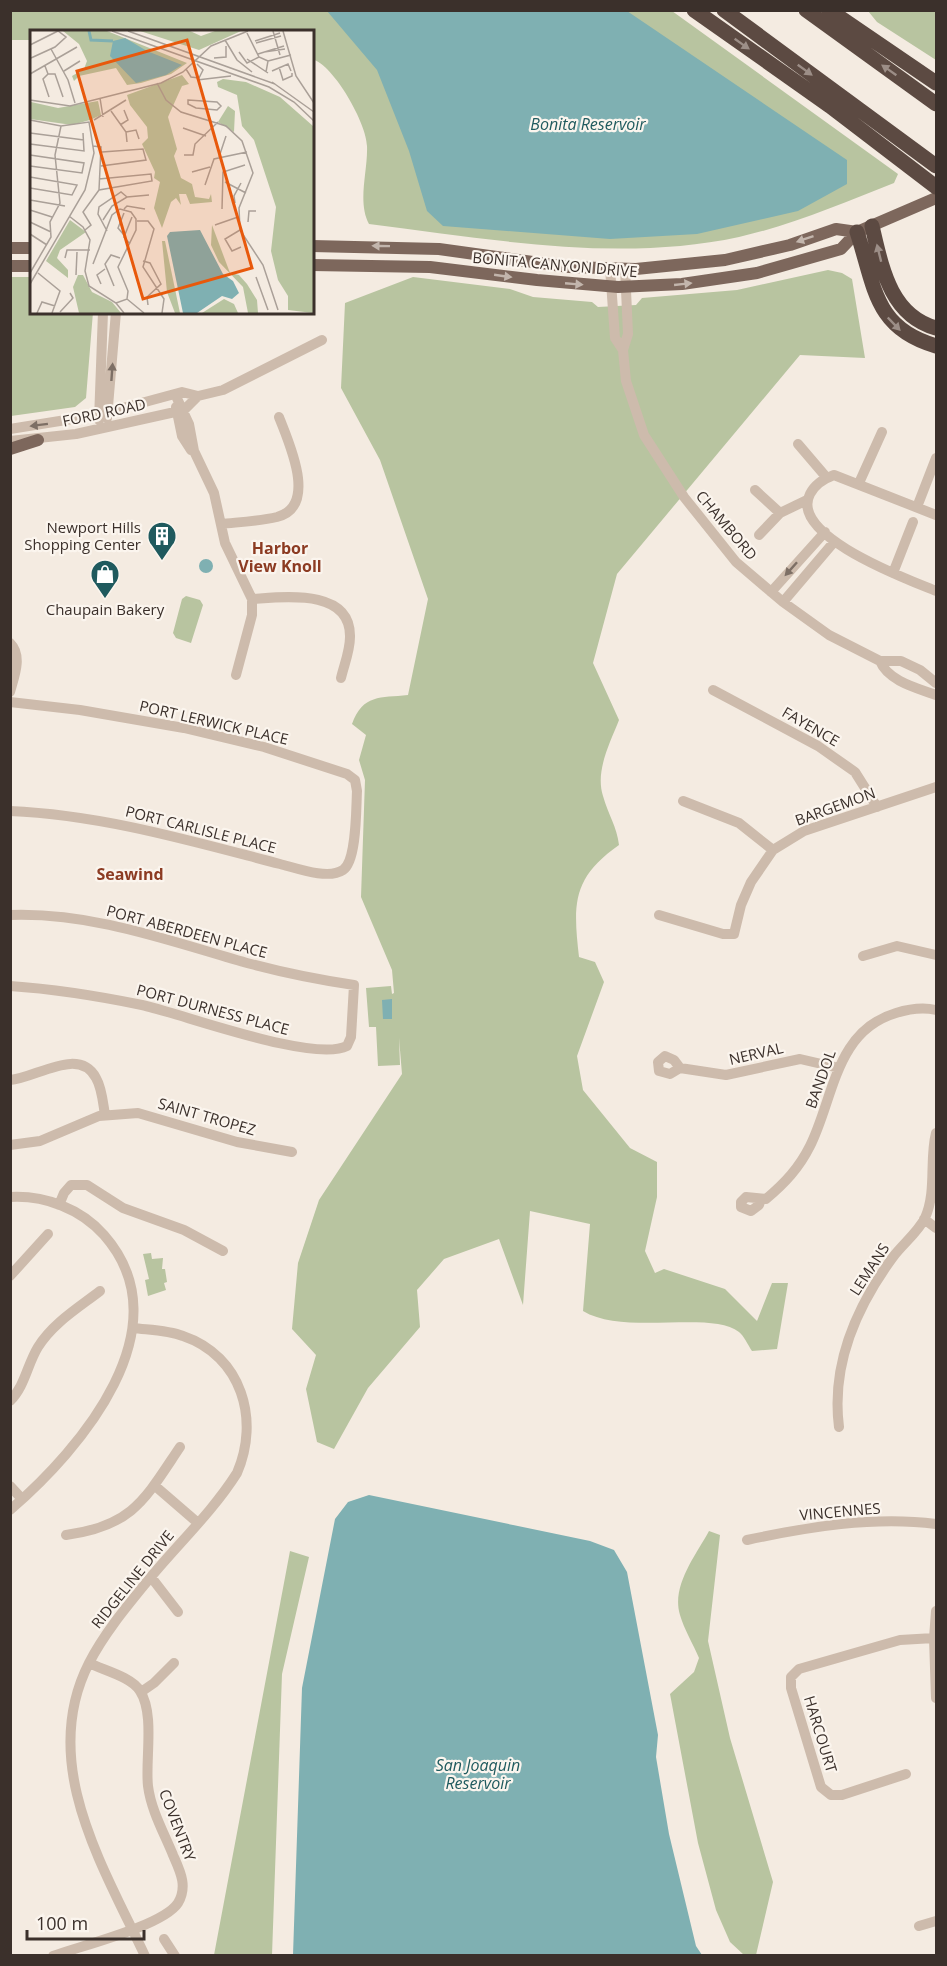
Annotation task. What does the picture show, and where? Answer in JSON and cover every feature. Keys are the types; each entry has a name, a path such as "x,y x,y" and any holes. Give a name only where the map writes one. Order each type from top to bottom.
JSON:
{"highway":[{"path":"694,10 857,126 936,187"},
{"path":"724,10 936,166"},
{"path":"806,10 936,104"},
{"path":"829,10 936,83"},
{"path":"872,226 887,282 898,304 922,324 936,328"},
{"path":"857,232 879,303 890,321 905,335 936,346"}],"main road":[{"name":"BONITA CANYON DRIVE","path":"314,265 430,267 625,287 682,284 757,273 841,249 857,232 936,198"},
{"name":"BONITA CANYON DRIVE","path":"314,246 439,249 538,264 610,268 677,267 725,260 790,245 836,229 857,232"},
{"path":"10,248 30,248"},
{"path":"10,266 30,266"},
{"path":"10,449 38,440"}],"street":[{"name":"CHAMBORD","path":"610,268 615,338 623,350"},
{"name":"CHAMBORD","path":"626,268 628,334 623,350 626,381 644,435 684,497 735,562 783,602 828,635 916,687 936,695"},
{"path":"102,429 97,415 103,314"},
{"path":"102,429 109,412 116,314"},
{"name":"FORD ROAD","path":"10,441 38,440 102,429 180,411 198,396 223,390 322,340"},
{"name":"FORD ROAD","path":"10,429 97,415 182,392 198,396"},
{"path":"175,394 186,445 196,455 214,493 225,543 252,599 252,615 236,675"},
{"path":"221,524 278,517 293,505 299,488 298,471 279,417"},
{"path":"860,483 882,432"},
{"path":"798,444 827,478"},
{"path":"917,507 936,458"},
{"path":"936,515 860,483 834,475 812,489 807,500 807,509 834,542 865,561 936,591"},
{"path":"755,490 780,513"},
{"path":"759,535 780,513 807,500"},
{"path":"893,573 913,522"},
{"path":"771,592 825,532"},
{"path":"783,602 834,542"},
{"path":"252,599 308,598 334,606 347,620 350,637 340,678"},
{"path":"10,692 17,658 13,645"},
{"name":"CHAMBORD","path":"882,665 901,661 922,672 936,683"},
{"path":"916,687 922,672"},
{"name":"FAYENCE","path":"713,690 818,746 855,772 877,807"},
{"name":"PORT LERWICK PLACE","path":"10,702 80,710 184,728 264,747 347,774 355,780 357,790 353,832"},
{"name":"BARGEMON","path":"659,915 723,934 734,934 741,905 752,882 773,850 804,831 936,787"},
{"path":"683,801 739,823 773,850"},
{"name":"PORT CARLISLE PLACE","path":"10,811 70,816 160,832 323,873 336,873 345,869 352,856 353,832"},
{"name":"PORT ABERDEEN PLACE","path":"10,915 66,917 114,925 285,972 354,985"},
{"path":"863,956 897,946 936,955"},
{"name":"PORT DURNESS PLACE","path":"10,986 64,990 114,999 265,1040 331,1049 344,1048 350,1043 354,985"},
{"name":"BANDOL","path":"761,1199 766,1199 782,1186 795,1171 817,1130 839,1068 853,1041 874,1023 903,1011 936,1007"},
{"name":"NERVAL","path":"680,1068 710,1074 733,1075 783,1061 800,1059 839,1068"},
{"path":"10,1080 28,1077 64,1064 79,1064 96,1077 105,1115"},
{"name":"SAINT TROPEZ","path":"10,1145 40,1141 105,1115 138,1113 155,1116 225,1139 292,1152"},
{"name":"LEMANS","path":"839,1427 836,1407 839,1377 856,1318 873,1285 924,1219 932,1190 936,1133"},
{"path":"59,1204 71,1185 87,1185 123,1208 184,1230 223,1251"},
{"path":"10,1197 44,1200 59,1204 93,1225 117,1252 131,1286 133,1328 124,1362 106,1400 57,1464 10,1510"},
{"path":"924,1219 936,1228"},
{"path":"10,1276 48,1234"},
{"path":"10,1401 19,1390 33,1357 45,1337 100,1291"},
{"name":"RIDGELINE DRIVE","path":"133,1328 169,1332 197,1342 228,1368 244,1399 249,1429 243,1459 229,1486 109,1629 89,1663 73,1711 71,1771 84,1820 145,1956"},
{"path":"66,1535 90,1532 116,1523 138,1506 180,1447"},
{"path":"154,1485 198,1523"},
{"path":"10,1486 22,1499"},
{"name":"VINCENNES","path":"747,1540 850,1523 915,1521 936,1524"},
{"path":"151,1577 178,1612"},
{"path":"936,1611 934,1638 936,1698"},
{"name":"HARCOURT","path":"906,1774 842,1795 831,1795 821,1787 791,1688 791,1677 799,1669 900,1641 934,1638"},
{"path":"89,1663 132,1684 141,1692 154,1683 174,1663"},
{"name":"COVENTRY","path":"53,1956 87,1947 172,1910 180,1898 183,1884 148,1790 147,1732 141,1692"},
{"path":"919,1926 936,1921"},
{"path":"164,1939 175,1956"}],"green space":[{"name":"Bonita Reservoir","path":"10,11 672,11 898,174 894,183 798,220 739,237 693,245 647,248 554,246 369,224 363,196 367,156 366,136 348,96 330,72 314,60 314,30 30,30 30,40 11,40"},
{"path":"868,11 936,11 936,60 877,22"},
{"path":"828,270 842,273 852,279 865,358 800,355 617,574 593,663 619,720 602,767 601,786 619,845 592,869 584,881 579,894 576,922 579,957 595,962 604,982 577,1056 583,1090 630,1148 657,1162 657,1197 645,1251 655,1273 664,1269 725,1289 757,1321 772,1283 788,1283 777,1349 752,1351 739,1332 726,1326 688,1322 621,1322 600,1318 583,1311 590,1224 530,1211 523,1305 499,1239 444,1259 417,1290 420,1327 368,1388 334,1449 317,1442 306,1389 316,1355 292,1329 298,1263 319,1200 402,1074 399,1038 400,1065 378,1066 376,1027 369,1027 366,988 391,986 392,994 394,993 392,970 361,897 365,780 359,760 366,735 352,724 356,714 367,702 408,695 428,599 380,460 341,388 345,303 413,277 510,289 533,297 592,302 598,307 636,305 642,298 737,290"},
{"path":"11,277 30,277 30,314 93,314 86,398 75,407 11,416"},
{"path":"186,596 200,600 203,605 191,643 176,638 173,633 182,599"},
{"path":"151,1253 152,1259 163,1258 162,1269 165,1269 167,1282 164,1283 166,1290 148,1296 145,1280 149,1279 143,1254"},
{"path":"709,1531 720,1535 708,1641 730,1738 773,1882 756,1955 744,1955 730,1942 716,1910 698,1843 670,1694 694,1672 699,1658 686,1631 678,1604 686,1571"},
{"path":"290,1551 309,1557 282,1674 272,1955 214,1955"}],"water":[{"name":"Bonita Reservoir","path":"327,11 627,11 847,160 847,184 798,211 697,234 610,239 443,226 427,211 409,151 377,70"},
{"path":"203,559 209,559 213,566 209,573 203,573 199,569 199,563"},
{"path":"392,999 392,1019 383,1019 382,1000"},
{"name":"San Joaquin Reservoir","path":"369,1495 590,1541 614,1550 627,1572 658,1735 656,1757 669,1834 696,1946 702,1955 293,1955 302,1688 335,1519 348,1502"}],"place":[{"name":"Newport Hills Shopping Center","path":"162,562"},
{"name":"Chaupain Bakery","path":"105,600"}],"district":[{"name":"Harbor View Knoll","path":"280,557"},
{"name":"Seawind","path":"130,874"}]}
